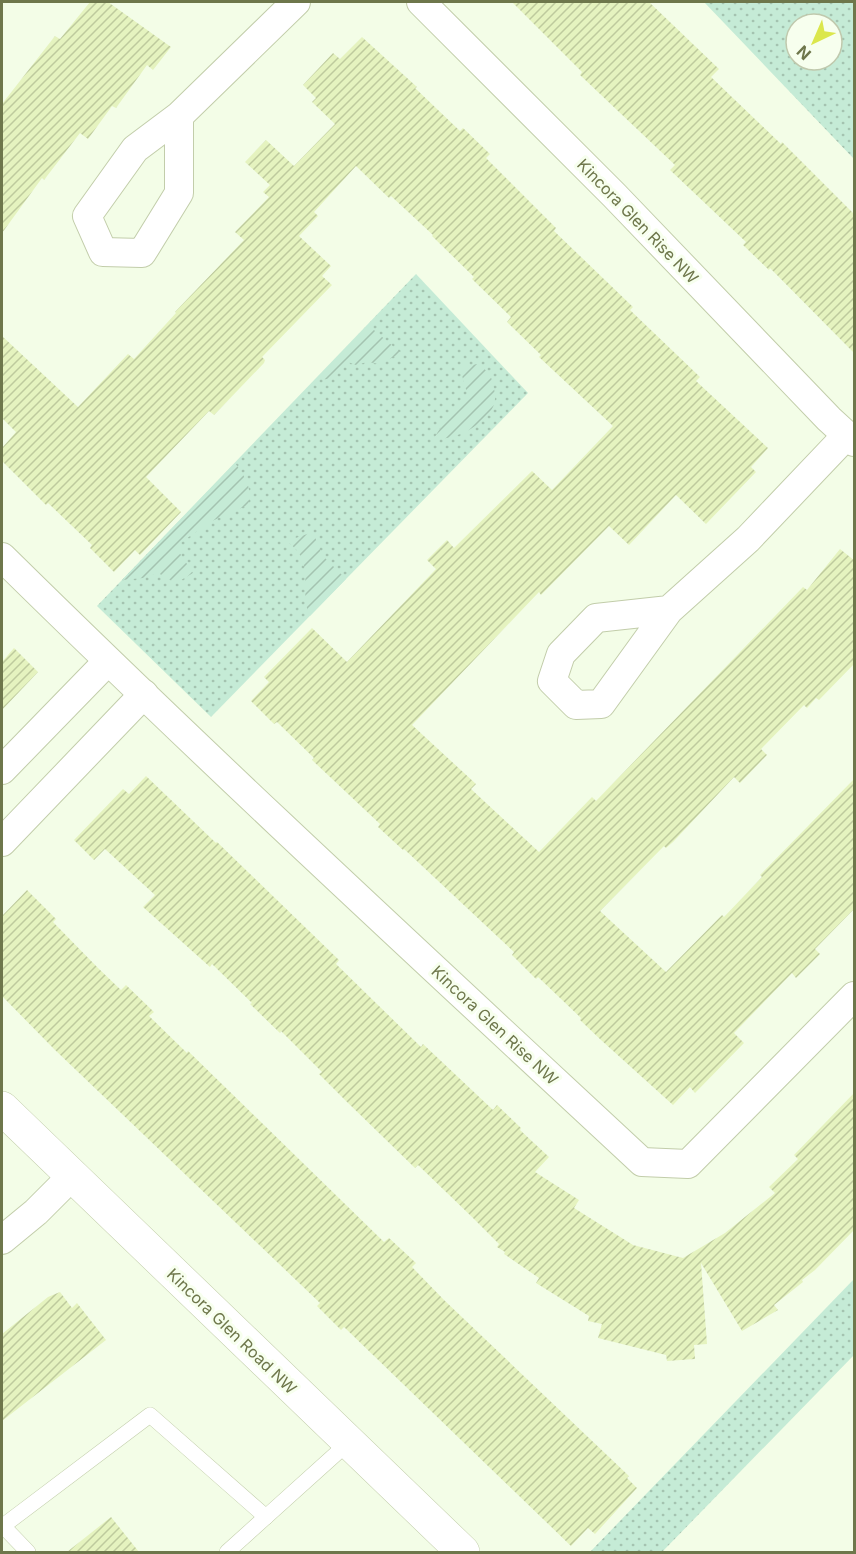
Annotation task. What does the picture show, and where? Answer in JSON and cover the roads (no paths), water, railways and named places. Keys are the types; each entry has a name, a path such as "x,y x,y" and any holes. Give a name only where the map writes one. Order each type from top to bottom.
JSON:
{"street":[{"path":"178,116 179,193 142,253 104,252 87,216 135,149 178,116 296,2"},
{"name":"Kincora Glen Rise NW","path":"421,2 614,195 850,439"},
{"path":"669,610 748,539 850,439"},
{"name":"Kincora Glen Rise NW","path":"2,557 338,879 642,1162 688,1164 855,996"},
{"path":"2,770 108,661"},
{"path":"2,843 144,694"},
{"name":"Kincora Glen Road NW","path":"2,1108 71,1177 463,1552"},
{"path":"2,1240 36,1212 71,1177"}],"lane":[{"path":"28,1552 3,1526 150,1415 266,1517"},
{"path":"227,1552 348,1443"}]}
